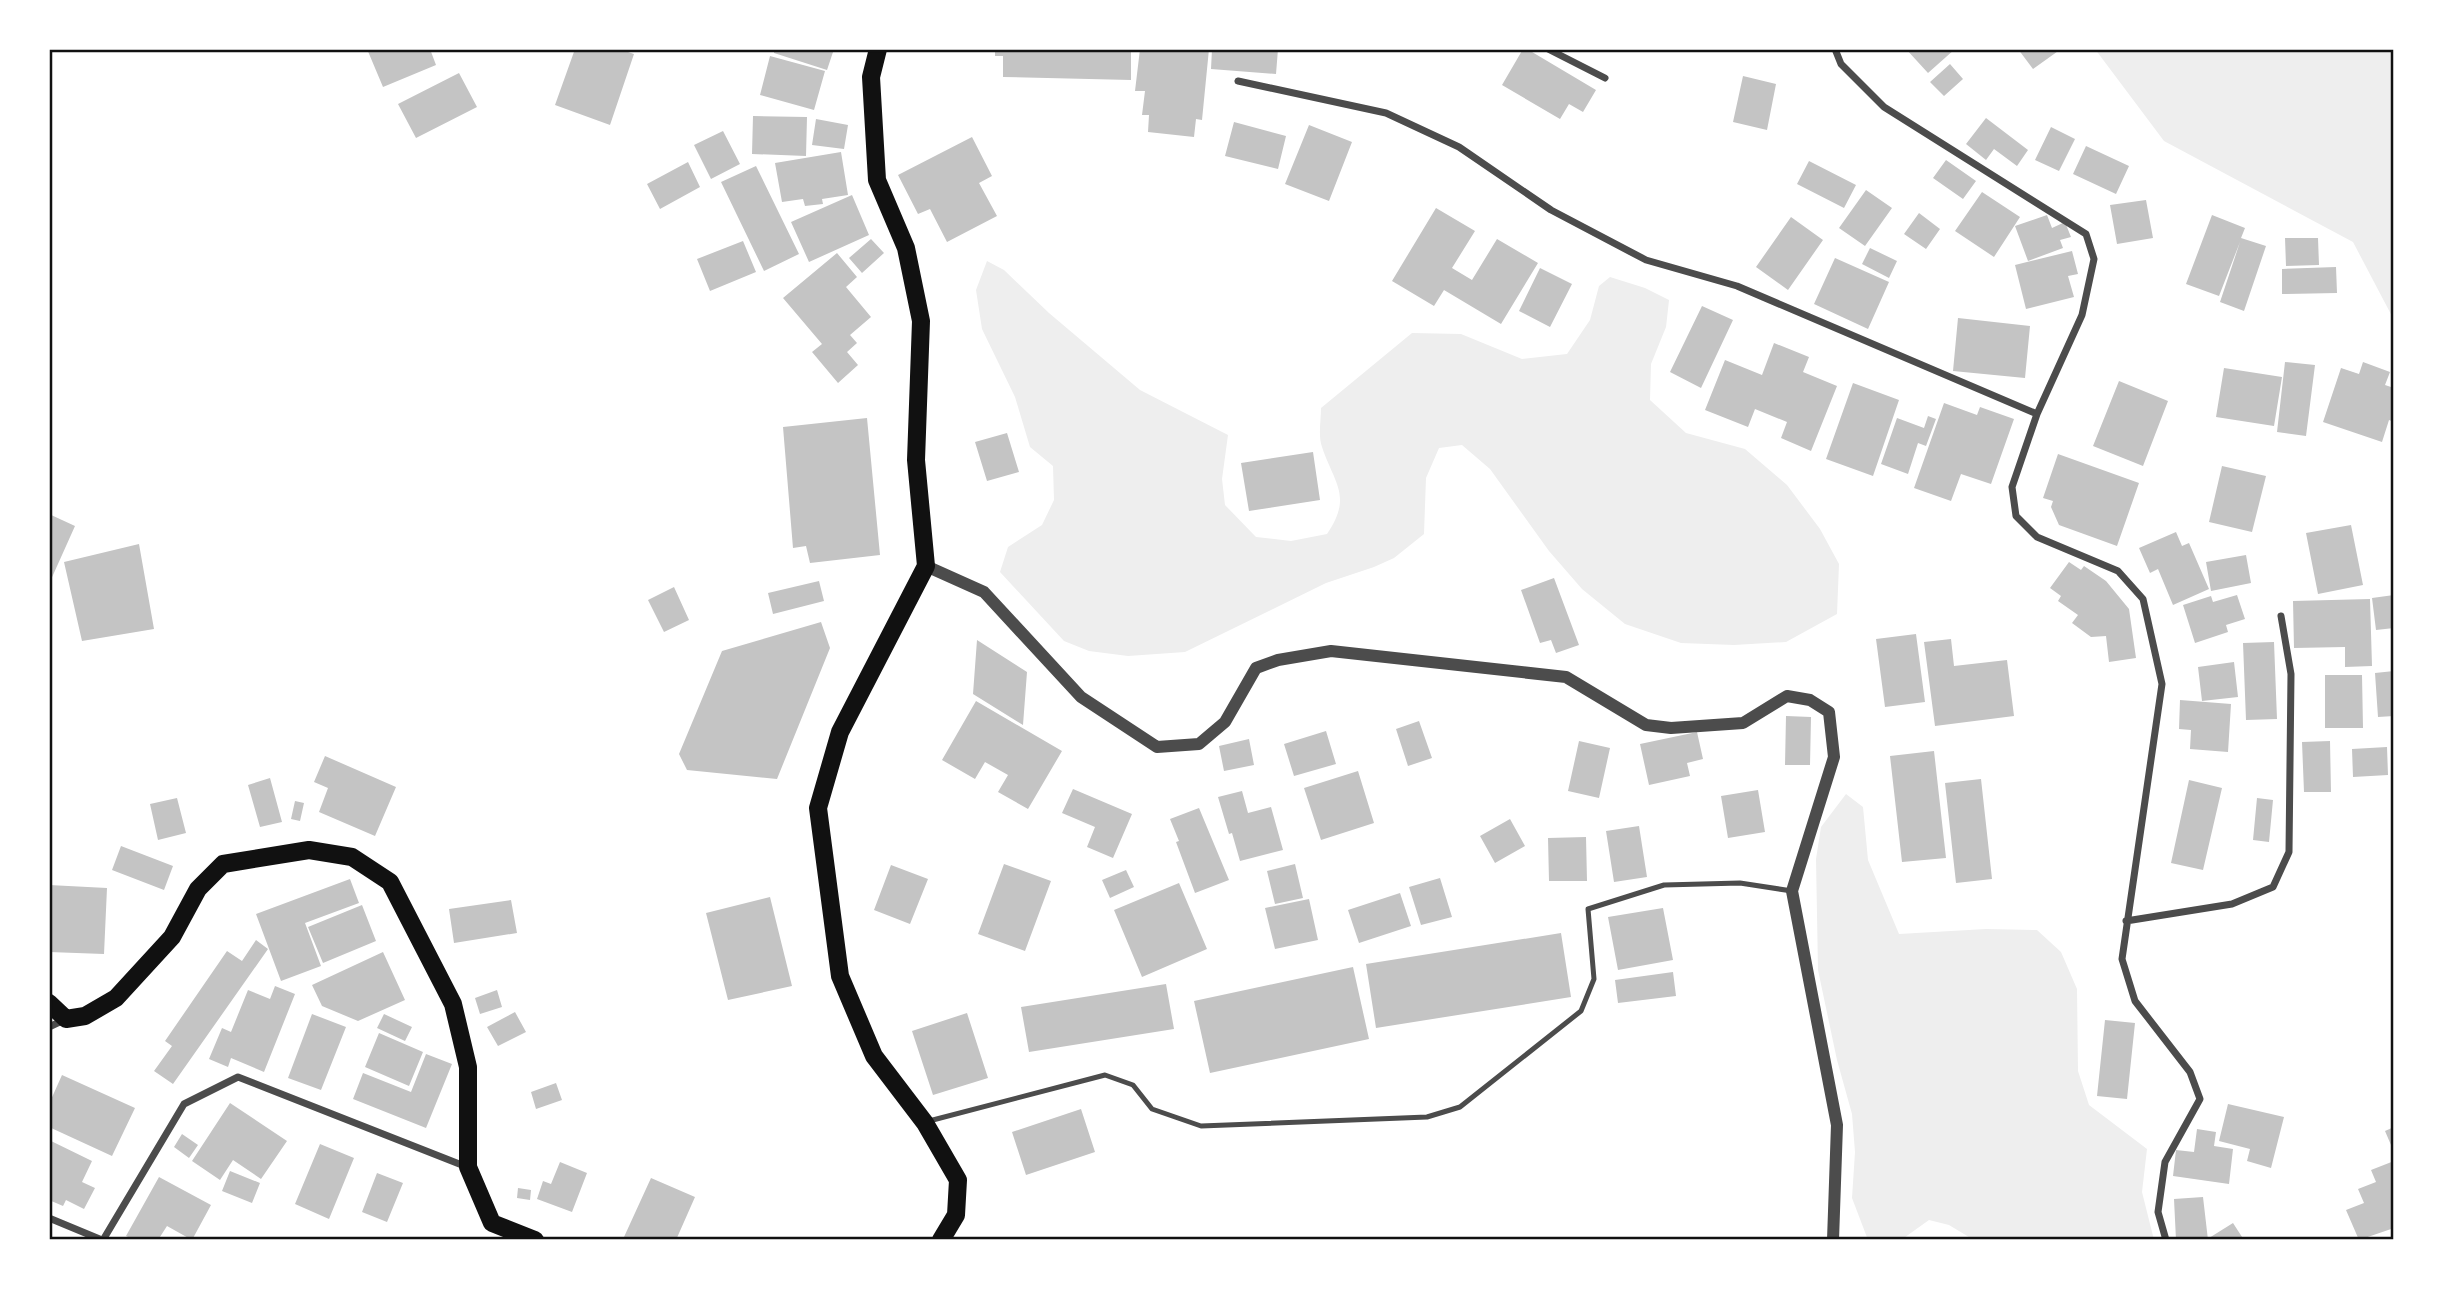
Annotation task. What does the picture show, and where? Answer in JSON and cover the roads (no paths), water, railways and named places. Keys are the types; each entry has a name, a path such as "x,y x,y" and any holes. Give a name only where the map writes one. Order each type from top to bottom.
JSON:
{"main road":[{"path":"878,49 871,77 877,180 906,248 921,320 916,460 926,566 840,732 818,808 840,976 874,1056 925,1122 958,1180 956,1215 941,1240"},
{"path":"49,1003 66,1019 85,1016 116,998 172,937 198,889 223,864 309,850 352,857 390,882 453,1004 468,1067 468,1167 492,1223 536,1240"}],"street":[{"path":"1548,49 1605,78"},
{"path":"1835,49 1841,64 1884,107 2086,234 2094,259 2082,315 2037,414 2012,486 2016,516 2037,537 2118,571 2143,599 2162,684 2122,959 2135,1001 2190,1072 2200,1099 2165,1162 2158,1212 2166,1240"},
{"path":"1238,81 1386,113 1459,147 1550,210 1646,260 1737,286 2037,414"},
{"path":"926,566 984,592 1081,697 1157,747 1199,744 1225,722 1256,668 1278,660 1331,651 1566,677 1646,725 1671,728 1743,723 1787,696 1810,700 1829,712 1834,757 1792,891 1837,1125 1833,1240"},
{"path":"2126,921 2231,904 2273,887 2289,852 2291,674 2281,616"},
{"path":"49,1027 66,1019"},
{"path":"49,1218 102,1240 184,1104 239,1077 468,1167"}],"lane":[{"path":"925,1122 1105,1075 1133,1085 1152,1109 1201,1126 1427,1117 1460,1107 1581,1012 1594,979 1588,909 1664,885 1740,883 1792,891"}]}
